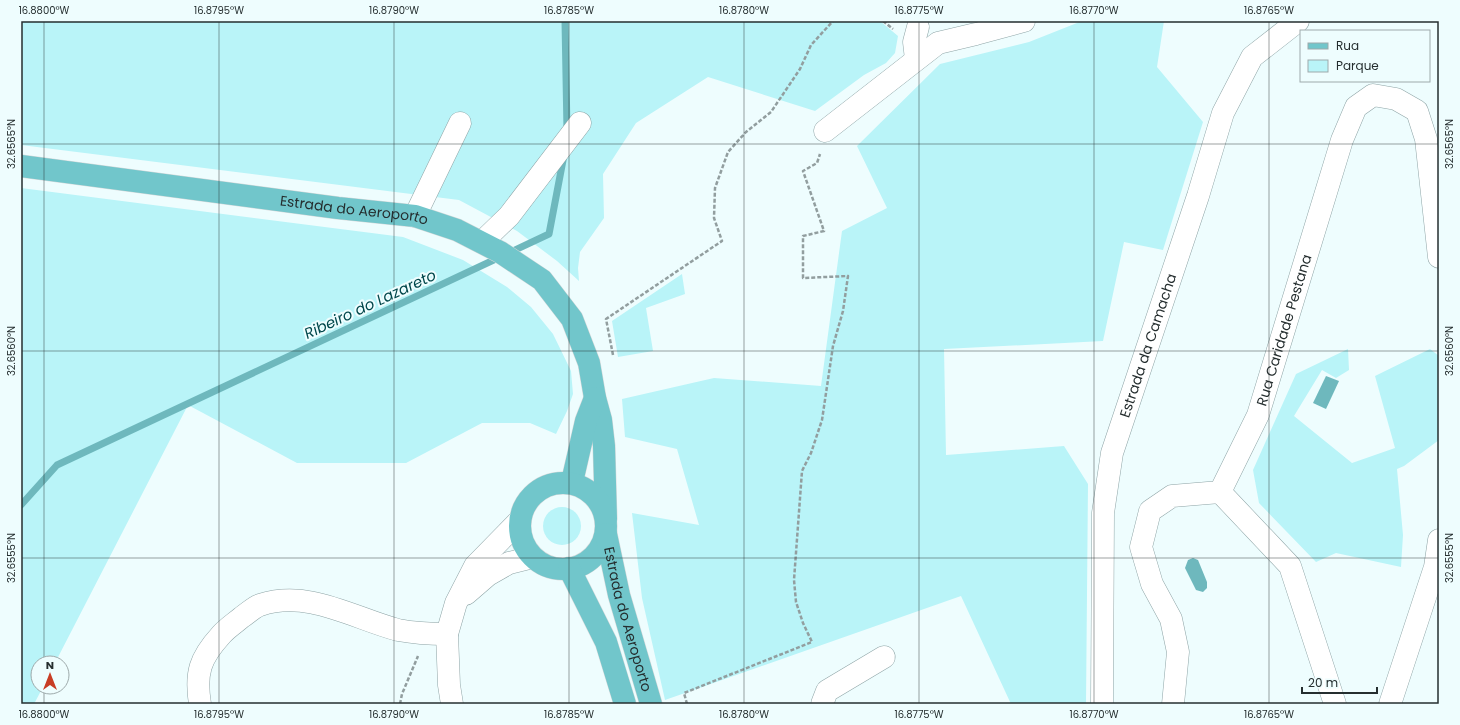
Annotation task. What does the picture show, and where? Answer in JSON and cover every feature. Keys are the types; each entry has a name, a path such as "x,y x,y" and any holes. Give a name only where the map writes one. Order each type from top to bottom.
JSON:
{"main road":[{"name":"Estrada do Aeroporto","path":"21,166 338,208 415,216 458,230 491,247 542,280 572,319 589,363 595,398 601,420 604,446 606,526 619,595 650,704"},
{"path":"572,482 586,421 595,398"},
{"path":"572,482 591,493 601,505 606,526 600,548 592,558 582,565 570,568 556,568 544,564 533,557 523,541 520,520 524,507 534,494 547,486 572,482"},
{"name":"Estrada do Aeroporto","path":"570,568 606,642 625,704"}],"street":[{"path":"825,131 938,43 1024,21"},
{"name":"Estrada da Camacha","path":"1102,704 1103,513 1112,453 1198,196 1223,113 1252,57 1298,21"},
{"path":"916,59 914,42 918,27"},
{"name":"Rua Caridade Pestana","path":"1220,492 1258,415 1342,140 1356,107 1373,95 1396,98 1417,110 1426,140 1439,257"},
{"path":"415,216 460,122"},
{"path":"491,247 509,216 580,122"},
{"path":"1173,704 1178,652 1171,618 1152,584 1141,547 1150,511 1172,496 1220,492 1290,566 1335,704"},
{"path":"452,704 449,685 447,634 456,603 475,566 520,520"},
{"path":"1390,704 1434,567 1439,540"},
{"path":"456,603 488,575 509,563 533,557"},
{"path":"200,704 198,689 200,667 211,646 227,628 258,606 282,600 310,602 350,613 399,630 447,634"},
{"path":"822,704 827,691 884,657"}],"path":[{"path":"606,319 722,241 714,218 715,188 728,152 746,132 771,112 800,69 811,45 833,21"},
{"path":"687,704 684,693 812,642 803,624 796,602 794,580 802,471 811,453 822,420 833,346 844,311 848,276 803,278 803,236 824,231"},
{"path":"400,704 402,694 416,659"}],"green space":[{"path":"21,21 880,21 898,36 895,53 886,63 864,75 815,111 708,77 636,123 603,174 604,218 580,252 578,268 579,281 557,261 517,231 459,200 21,145"},
{"path":"1082,21 1164,21 1157,67 1203,122 1163,250 1124,242 1103,341 944,349 946,455 1064,446 1088,484 1086,704 1011,704 961,596 665,700 642,598 632,513 699,525 677,449 625,437 622,399 714,378 821,386 842,231 887,208 857,146 940,64 1029,42"},
{"path":"21,188 403,237 463,260 507,287 531,307 553,334 571,371 573,394 556,434 530,423 482,423 406,463 297,463 188,405 59,655 30,655 30,695 39,695 34,704 21,704"},
{"path":"682,274 685,294 646,308 653,351 618,357 612,321"},
{"path":"1348,349 1349,370 1336,378 1322,370 1294,416 1352,463 1395,448 1375,376 1430,349 1439,356 1439,440 1404,466 1397,469 1403,535 1401,567 1336,553 1316,562 1259,503 1253,470 1296,374"},
{"path":"558,507 566,507 576,512 580,519 580,533 576,540 566,545 558,545 548,540 546,537 543,530 543,522 548,512 551,510"}],"shaded area":[{"path":"1326,376 1339,381 1326,409 1313,403"},
{"path":"1193,558 1198,560 1207,582 1207,588 1203,592 1196,590 1185,568 1188,560"}],"waterway":[{"name":"Ribeiro do Lazareto","path":"565,21 567,131"},
{"name":"Ribeiro do Lazareto","path":"21,505 57,465 549,234 564,155"}]}
